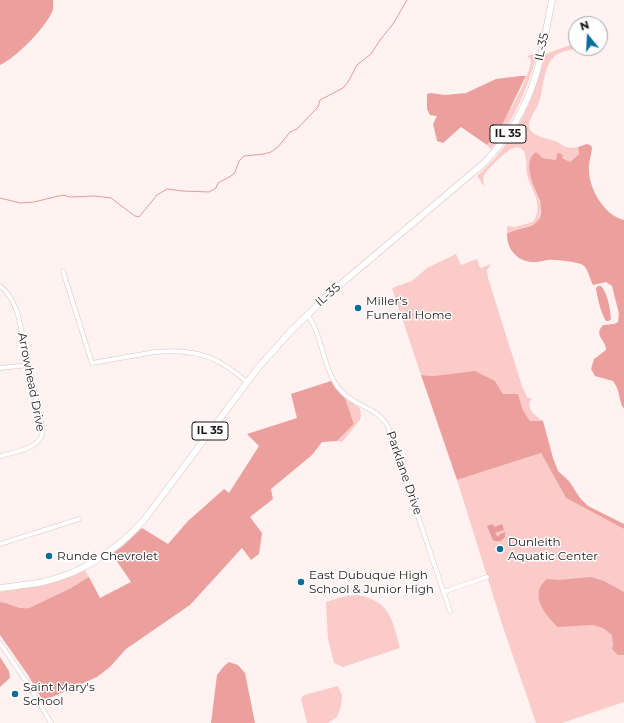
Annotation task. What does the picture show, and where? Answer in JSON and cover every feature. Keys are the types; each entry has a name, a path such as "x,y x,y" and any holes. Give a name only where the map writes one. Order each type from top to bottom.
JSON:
{"main road":[{"name":"IL-35","path":"0,588 43,582 69,574 100,558 115,548 134,531 157,503 247,382 279,343 307,314 472,174 498,147 514,124 528,97 536,75 552,0"}],"street":[{"path":"63,271 92,363 155,352 191,352 220,362 247,382"},
{"name":"Arrowhead Drive","path":"0,286 6,291 13,301 18,315 43,431 39,441 36,444 0,456"},
{"name":"Parklane Drive","path":"307,314 314,323 330,372 343,394 379,415 388,427 450,611"},
{"path":"0,368 29,365"},
{"path":"0,544 78,519"},
{"path":"444,592 487,577"},
{"path":"0,643 30,687 51,723"}],"shaded area":[{"path":"0,0 53,0 53,11 37,34 14,56 0,65"},
{"path":"568,46 568,50 555,56 547,68 541,97 529,124 530,130 540,137 563,146 572,148 578,147 579,154 570,162 557,153 556,160 543,158 536,152 534,186 541,206 538,222 530,226 514,230 507,234 507,226 515,227 533,222 538,209 536,198 527,174 524,151 516,147 510,149 497,160 485,173 483,180 485,188 477,176 502,150 521,121 535,88 545,54"},
{"path":"537,53 525,92 507,127 491,149 487,145 506,116 526,79 531,60 527,56"},
{"path":"526,76 501,127 487,145 461,127 443,143 437,141 433,124 437,116 430,115 427,109 427,94 431,93 445,95 466,93 496,79"},
{"path":"587,144 592,147 589,174 594,191 598,199 610,213 624,220 624,409 613,381 595,376 591,369 594,359 606,350 599,332 600,329 603,325 618,322 619,314 612,286 606,282 593,285 585,267 580,264 558,260 530,262 519,258 511,250 507,234 532,225 540,218 540,201 530,175 529,168 532,156 536,152 543,158 556,160 557,153 562,154 563,158 570,162 579,154 578,147"},
{"path":"456,254 461,265 477,259 480,268 491,264 487,270 488,278 522,386 527,397 532,399 529,403 532,412 543,421 530,421 523,410 518,394 503,394 495,381 421,375 392,288 412,281 427,268"},
{"path":"601,286 607,297 611,319 609,321 606,321 604,318 598,300 596,288"},
{"path":"475,371 495,381 503,394 518,394 523,410 530,421 543,421 558,471 569,481 580,498 588,506 624,524 624,529 566,498 541,453 457,480 421,375 434,376"},
{"path":"331,381 335,388 345,398 354,424 337,441 322,442 312,455 271,489 273,499 250,517 262,533 259,554 251,560 242,548 190,605 126,649 110,667 97,677 43,701 28,675 0,635 0,602 21,608 29,608 69,589 89,577 100,598 131,582 112,554 142,528 168,544 188,521 224,489 229,493 259,446 247,434 297,418 291,394"},
{"path":"345,398 360,408 361,416 360,420 342,442 337,441 354,424"},
{"path":"541,453 566,498 624,529 624,702 562,723 536,723 502,624 457,480"},
{"path":"493,524 494,527 502,524 504,530 495,533 498,537 500,534 505,532 505,537 501,541 494,541 492,538 487,526"},
{"path":"85,570 89,577 69,589 29,608 21,608 0,602 0,592 51,583"},
{"path":"591,577 604,581 624,592 624,655 618,655 612,649 612,635 603,628 593,625 558,627 548,617 540,604 539,591 541,585 547,579 558,580"},
{"path":"357,595 377,602 388,613 395,629 400,648 343,667 334,663 328,639 326,602 346,596"},
{"path":"0,657 9,671 10,678 0,687"},
{"path":"229,662 238,665 245,673 255,723 211,723 217,675"},
{"path":"338,686 342,695 341,706 337,717 328,723 307,723 301,699 304,695"}],"waterway":[{"path":"0,198 20,203 34,202 63,195 70,197 95,196 111,198 135,216 139,217 157,195 167,189 209,192 216,188 218,183 235,172 239,161 244,156 271,152 278,147 290,132 297,129 318,107 320,100 343,88 357,65 371,54 393,24 407,0"}],"place":[{"name":"Miller's Funeral Home","path":"358,308"},
{"name":"Dunleith Aquatic Center","path":"500,549"},
{"name":"Runde Chevrolet","path":"49,556"},
{"name":"East Dubuque High School & Junior High","path":"301,582"},
{"name":"Saint Mary's School","path":"15,694"}]}
